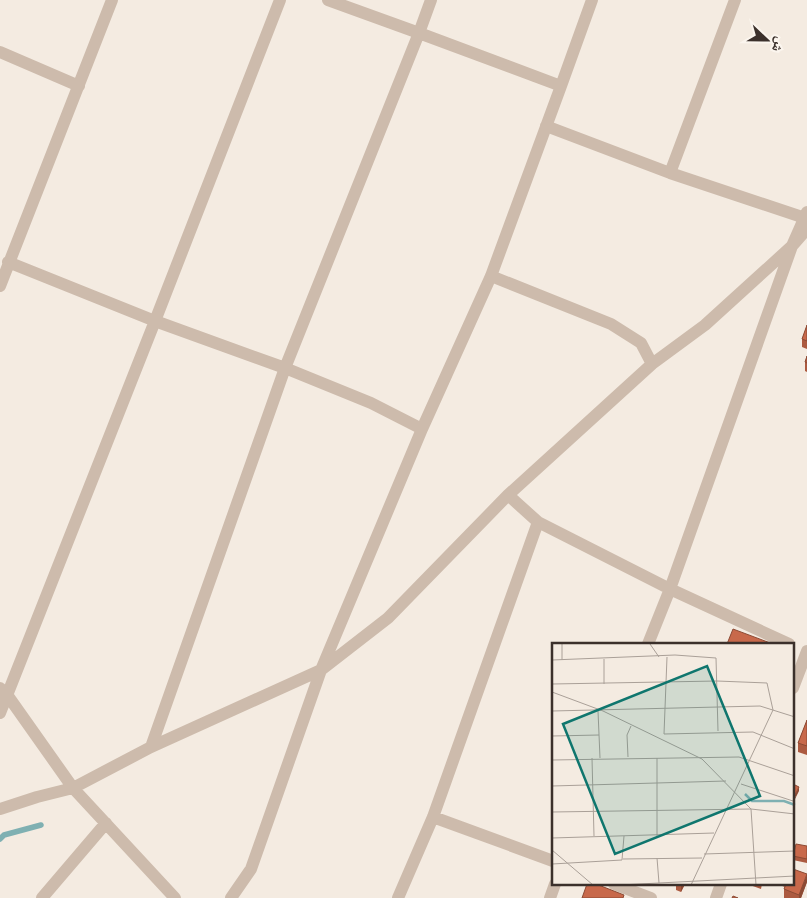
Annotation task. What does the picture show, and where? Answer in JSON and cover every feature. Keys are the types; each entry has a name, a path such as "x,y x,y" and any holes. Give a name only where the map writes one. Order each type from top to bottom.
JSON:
{"street":[{"path":"0,286 112,0"},
{"path":"0,713 4,692 155,321 280,0"},
{"path":"328,0 561,86"},
{"path":"150,747 285,368 431,0"},
{"path":"231,898 251,869 321,670 422,429 491,276 592,0"},
{"path":"670,173 735,0"},
{"path":"0,52 78,86"},
{"path":"546,126 670,173 806,220 792,246 670,589 648,643"},
{"path":"0,809 73,788 150,747 321,670 388,618 508,495 652,364 705,325 792,246"},
{"path":"8,262 155,321 285,368 371,403 422,429"},
{"path":"491,276 611,324 641,344 652,364"},
{"path":"508,495 538,522 670,589 787,643"},
{"path":"398,898 433,818 538,522"},
{"path":"794,646 807,652 794,685"},
{"path":"4,692 73,788 175,898"},
{"path":"433,818 552,861"},
{"path":"42,898 106,824"},
{"path":"550,898 554,886"},
{"path":"619,886 651,898"},
{"path":"716,898 720,886"}],"building":[{"path":"807,325 807,341 802,339"},
{"path":"733,629 770,643 727,643"},
{"path":"807,720 807,746 798,743"},
{"path":"794,784 799,787 794,797"},
{"path":"796,844 807,846 807,859 794,856"},
{"path":"794,869 807,874 799,895 784,889 785,886 794,886"},
{"path":"586,886 601,886 624,895 623,898 582,898"}],"waterway":[{"path":"0,839 4,835 41,825"}]}
